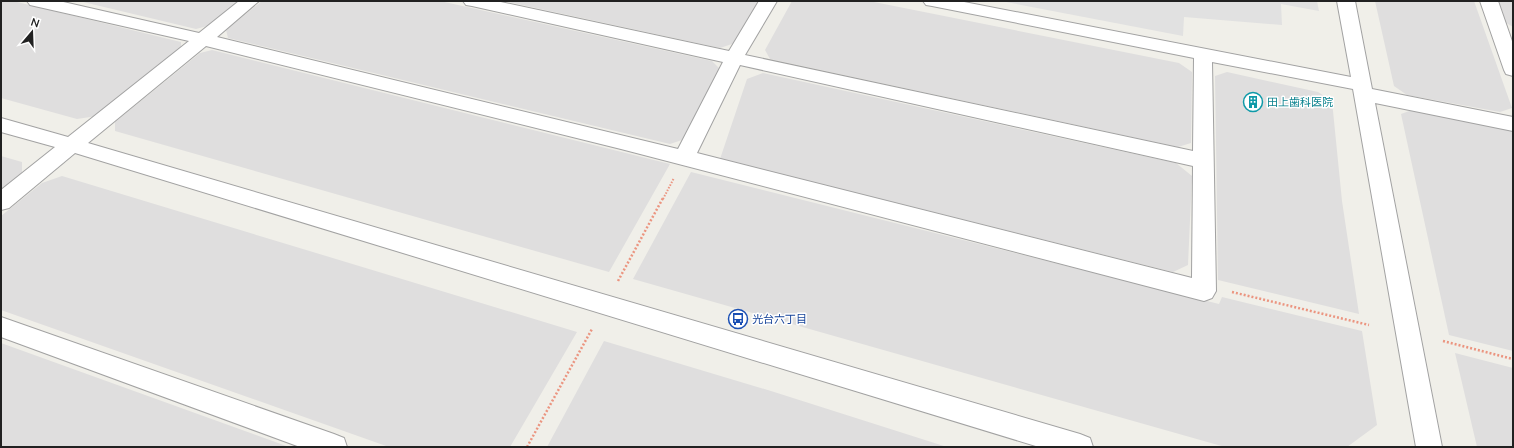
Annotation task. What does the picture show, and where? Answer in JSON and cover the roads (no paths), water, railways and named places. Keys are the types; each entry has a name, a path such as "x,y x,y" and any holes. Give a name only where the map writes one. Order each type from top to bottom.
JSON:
{"street":[{"path":"36,1 205,38 684,158 1204,291 1203,54"},
{"path":"1,202 250,1"},
{"path":"472,1 1204,161"},
{"path":"684,158 734,58 768,1"},
{"path":"932,1 1203,54 1513,124"},
{"path":"1346,1 1429,447"},
{"path":"1489,1 1513,70"},
{"path":"1,125 1080,447"},
{"path":"1,327 334,447"}],"place":[{"name":"田上歯科医院","path":"1253,102"},
{"name":"光台六丁目","path":"738,319"}]}
